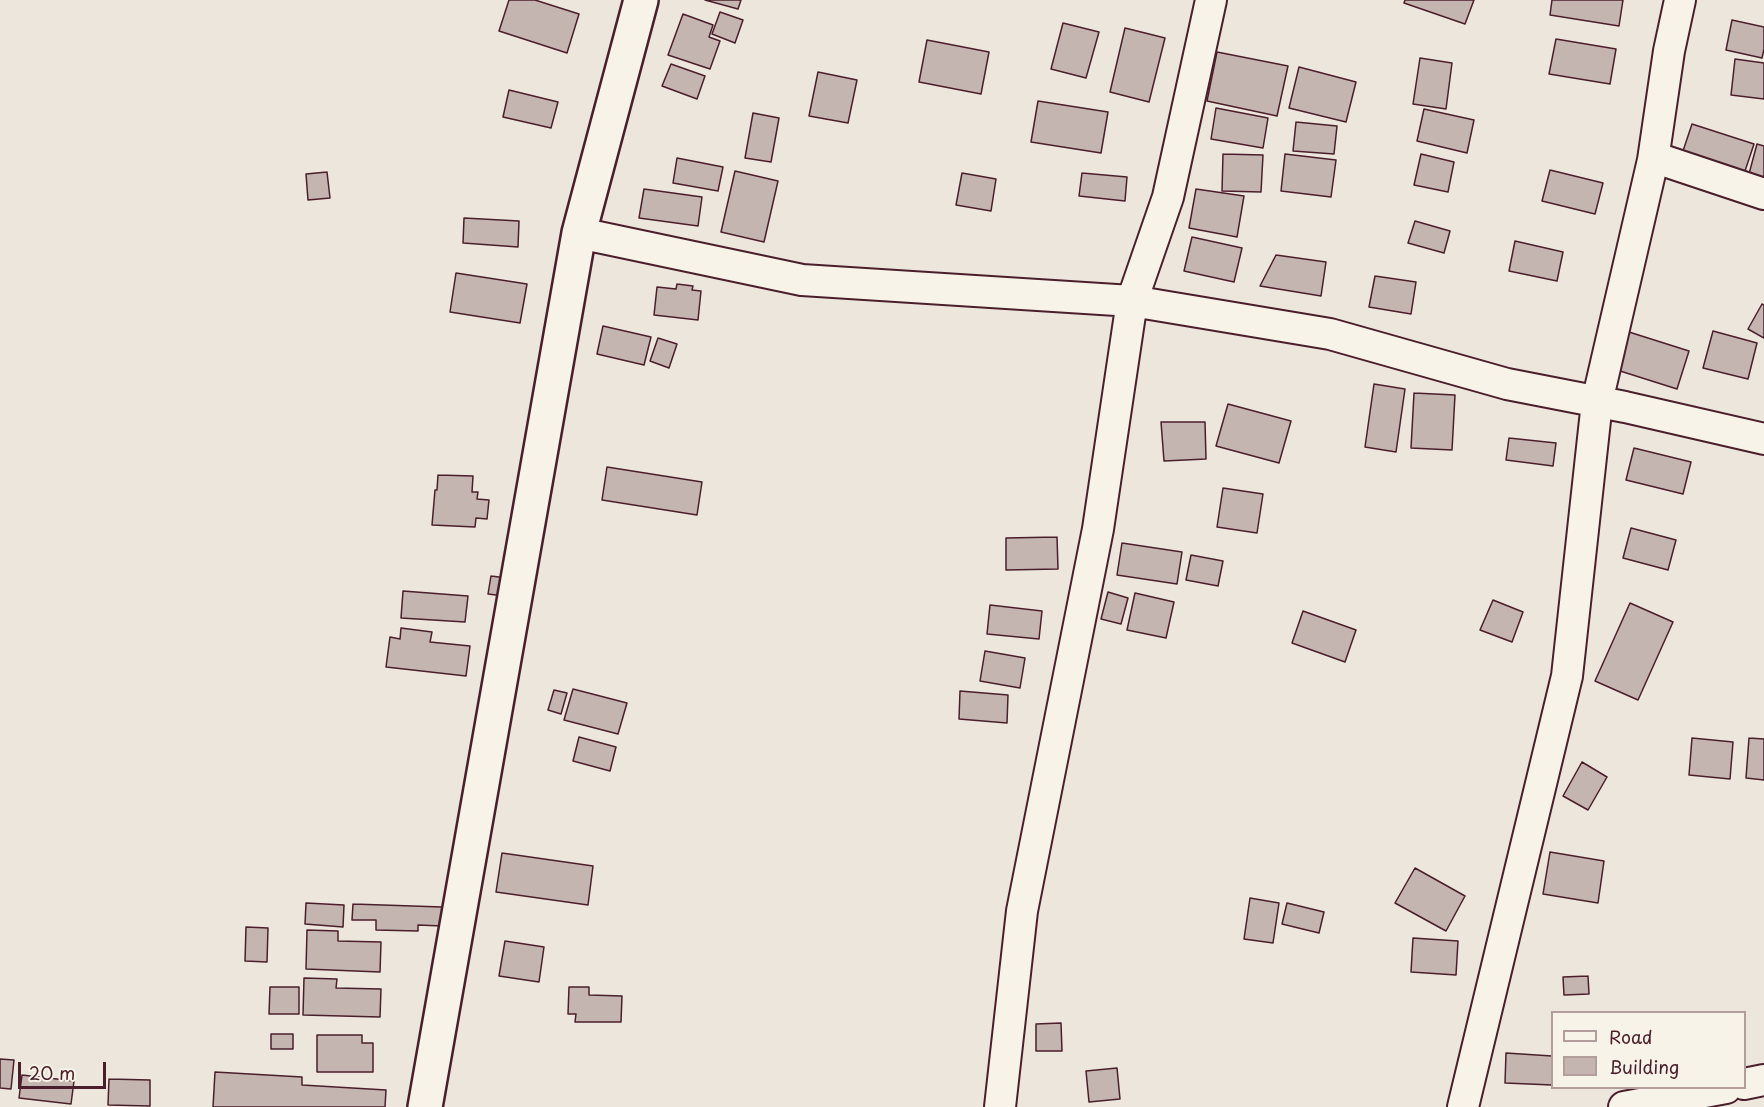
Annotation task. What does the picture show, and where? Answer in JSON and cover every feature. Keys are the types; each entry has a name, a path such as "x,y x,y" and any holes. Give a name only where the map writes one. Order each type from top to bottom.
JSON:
{"street":[{"path":"425,1107 579,233 641,0"},
{"path":"1000,1107 1022,911 1098,529 1132,301 1168,197 1210,0"},
{"path":"1463,1107 1567,676 1597,402 1653,160 1669,51 1680,0"},
{"path":"1653,160 1659,159 1764,194"},
{"path":"579,233 802,280 1132,301 1330,334 1507,384 1764,439"},
{"path":"1746,1084 1764,1080"},
{"path":"1624,1107 1721,1089"}],"building":[{"path":"509,0 535,0 579,14 567,53 499,31"},
{"path":"705,0 741,0 738,9"},
{"path":"1405,0 1474,0 1465,24 1404,3"},
{"path":"1552,0 1623,0 1619,26 1550,15"},
{"path":"720,12 743,20 735,43 712,34"},
{"path":"683,14 713,25 709,37 720,41 710,69 668,55"},
{"path":"1732,20 1764,27 1762,58 1726,50"},
{"path":"1063,23 1099,32 1086,78 1051,69"},
{"path":"1125,28 1165,38 1149,102 1110,92"},
{"path":"1556,39 1616,49 1610,84 1549,74"},
{"path":"927,40 989,52 981,94 919,82"},
{"path":"1217,52 1288,66 1277,116 1207,101"},
{"path":"1420,58 1452,63 1446,109 1413,104"},
{"path":"1735,59 1764,63 1764,99 1731,95"},
{"path":"671,64 705,76 697,99 662,86"},
{"path":"1299,67 1356,82 1346,122 1289,108"},
{"path":"818,72 857,80 848,123 809,116"},
{"path":"509,90 558,102 551,128 503,117"},
{"path":"1038,101 1108,112 1101,153 1031,142"},
{"path":"1216,108 1268,118 1263,148 1211,139"},
{"path":"1424,109 1474,120 1467,153 1417,141"},
{"path":"753,113 779,118 771,162 745,158"},
{"path":"1296,122 1337,126 1334,154 1293,151"},
{"path":"1692,124 1754,144 1741,183 1679,163"},
{"path":"1757,144 1764,146 1764,190 1746,185"},
{"path":"1223,154 1263,155 1261,192 1222,191"},
{"path":"1285,154 1336,160 1331,197 1281,191"},
{"path":"1421,154 1454,162 1448,192 1414,185"},
{"path":"677,158 723,167 718,191 673,183"},
{"path":"1550,170 1603,183 1595,214 1542,201"},
{"path":"735,171 778,181 764,242 721,232"},
{"path":"327,172 330,198 308,200 306,174"},
{"path":"962,173 996,179 991,211 956,205"},
{"path":"1082,173 1127,177 1125,201 1079,196"},
{"path":"644,189 702,197 698,226 639,218"},
{"path":"1196,189 1244,196 1237,237 1189,228"},
{"path":"464,218 519,221 518,247 463,243"},
{"path":"1415,221 1450,231 1444,253 1408,243"},
{"path":"1192,237 1242,248 1234,282 1184,271"},
{"path":"1515,241 1563,252 1557,281 1509,271"},
{"path":"1276,255 1326,262 1321,296 1260,286"},
{"path":"456,273 527,284 520,323 450,312"},
{"path":"1375,276 1416,282 1411,314 1369,307"},
{"path":"677,284 693,286 692,290 701,291 698,320 654,315 657,287 676,289"},
{"path":"1762,304 1764,305 1764,338 1748,329"},
{"path":"603,326 651,337 644,365 597,354"},
{"path":"1713,331 1757,343 1748,379 1703,368"},
{"path":"1629,332 1689,351 1677,389 1617,370"},
{"path":"658,338 677,344 669,368 650,361"},
{"path":"1374,384 1405,389 1396,452 1365,447"},
{"path":"1414,393 1455,395 1452,450 1411,448"},
{"path":"1228,404 1291,421 1279,463 1216,446"},
{"path":"1161,422 1205,422 1206,459 1164,461"},
{"path":"1509,438 1556,443 1553,466 1506,460"},
{"path":"1634,448 1691,462 1683,494 1626,480"},
{"path":"607,467 702,482 697,515 602,500"},
{"path":"438,475 473,476 472,492 478,492 477,499 489,500 487,519 476,518 475,527 432,525"},
{"path":"1223,488 1263,494 1257,533 1217,527"},
{"path":"1631,528 1676,540 1668,570 1623,558"},
{"path":"1057,537 1058,569 1006,570 1006,538"},
{"path":"1122,543 1182,552 1177,584 1117,575"},
{"path":"1191,555 1223,561 1218,586 1186,580"},
{"path":"491,576 522,580 520,598 488,594"},
{"path":"403,591 468,596 465,622 401,618"},
{"path":"1108,592 1128,598 1121,624 1101,619"},
{"path":"1135,593 1174,602 1166,638 1127,630"},
{"path":"1493,600 1523,612 1512,642 1480,630"},
{"path":"1630,603 1673,622 1638,700 1595,681"},
{"path":"990,605 1042,611 1039,639 987,634"},
{"path":"1303,611 1356,630 1345,662 1292,643"},
{"path":"401,628 432,632 430,642 470,646 466,676 386,667 390,637 400,639"},
{"path":"985,651 1025,658 1020,688 980,681"},
{"path":"573,689 627,703 618,734 564,720"},
{"path":"554,690 567,693 561,714 548,710"},
{"path":"960,691 1008,695 1007,723 959,719"},
{"path":"579,737 616,747 610,771 573,761"},
{"path":"1692,738 1733,742 1730,779 1689,775"},
{"path":"1749,738 1764,739 1764,780 1746,778"},
{"path":"1582,762 1607,777 1588,810 1563,796"},
{"path":"1550,852 1604,861 1598,903 1543,894"},
{"path":"502,853 593,866 588,905 496,892"},
{"path":"1415,868 1465,896 1446,931 1395,903"},
{"path":"1250,898 1279,903 1273,943 1244,939"},
{"path":"306,903 344,905 343,927 305,924"},
{"path":"1287,903 1324,912 1319,933 1282,924"},
{"path":"353,904 442,907 442,926 418,925 418,931 376,930 376,920 352,920"},
{"path":"246,927 268,928 267,962 245,961"},
{"path":"307,930 338,931 338,941 381,942 380,972 306,969"},
{"path":"1413,938 1458,941 1456,975 1411,972"},
{"path":"505,941 544,947 539,982 499,976"},
{"path":"1588,976 1589,994 1564,995 1563,977"},
{"path":"304,978 337,979 336,988 381,989 380,1017 303,1015"},
{"path":"270,987 299,987 299,1014 269,1014"},
{"path":"569,987 589,987 589,995 622,996 621,1022 575,1022 576,1014 568,1014"},
{"path":"1061,1023 1062,1051 1036,1051 1036,1024"},
{"path":"271,1034 293,1034 293,1049 271,1049"},
{"path":"317,1035 362,1035 362,1043 373,1043 373,1072 317,1072"},
{"path":"1506,1053 1551,1056 1551,1085 1505,1083"},
{"path":"0,1059 14,1060 11,1089 0,1088"},
{"path":"1117,1068 1120,1099 1089,1102 1086,1071"},
{"path":"215,1072 302,1077 302,1085 386,1090 385,1107 213,1107"},
{"path":"22,1075 74,1081 71,1104 19,1098"},
{"path":"109,1079 150,1080 150,1106 108,1105"}]}
